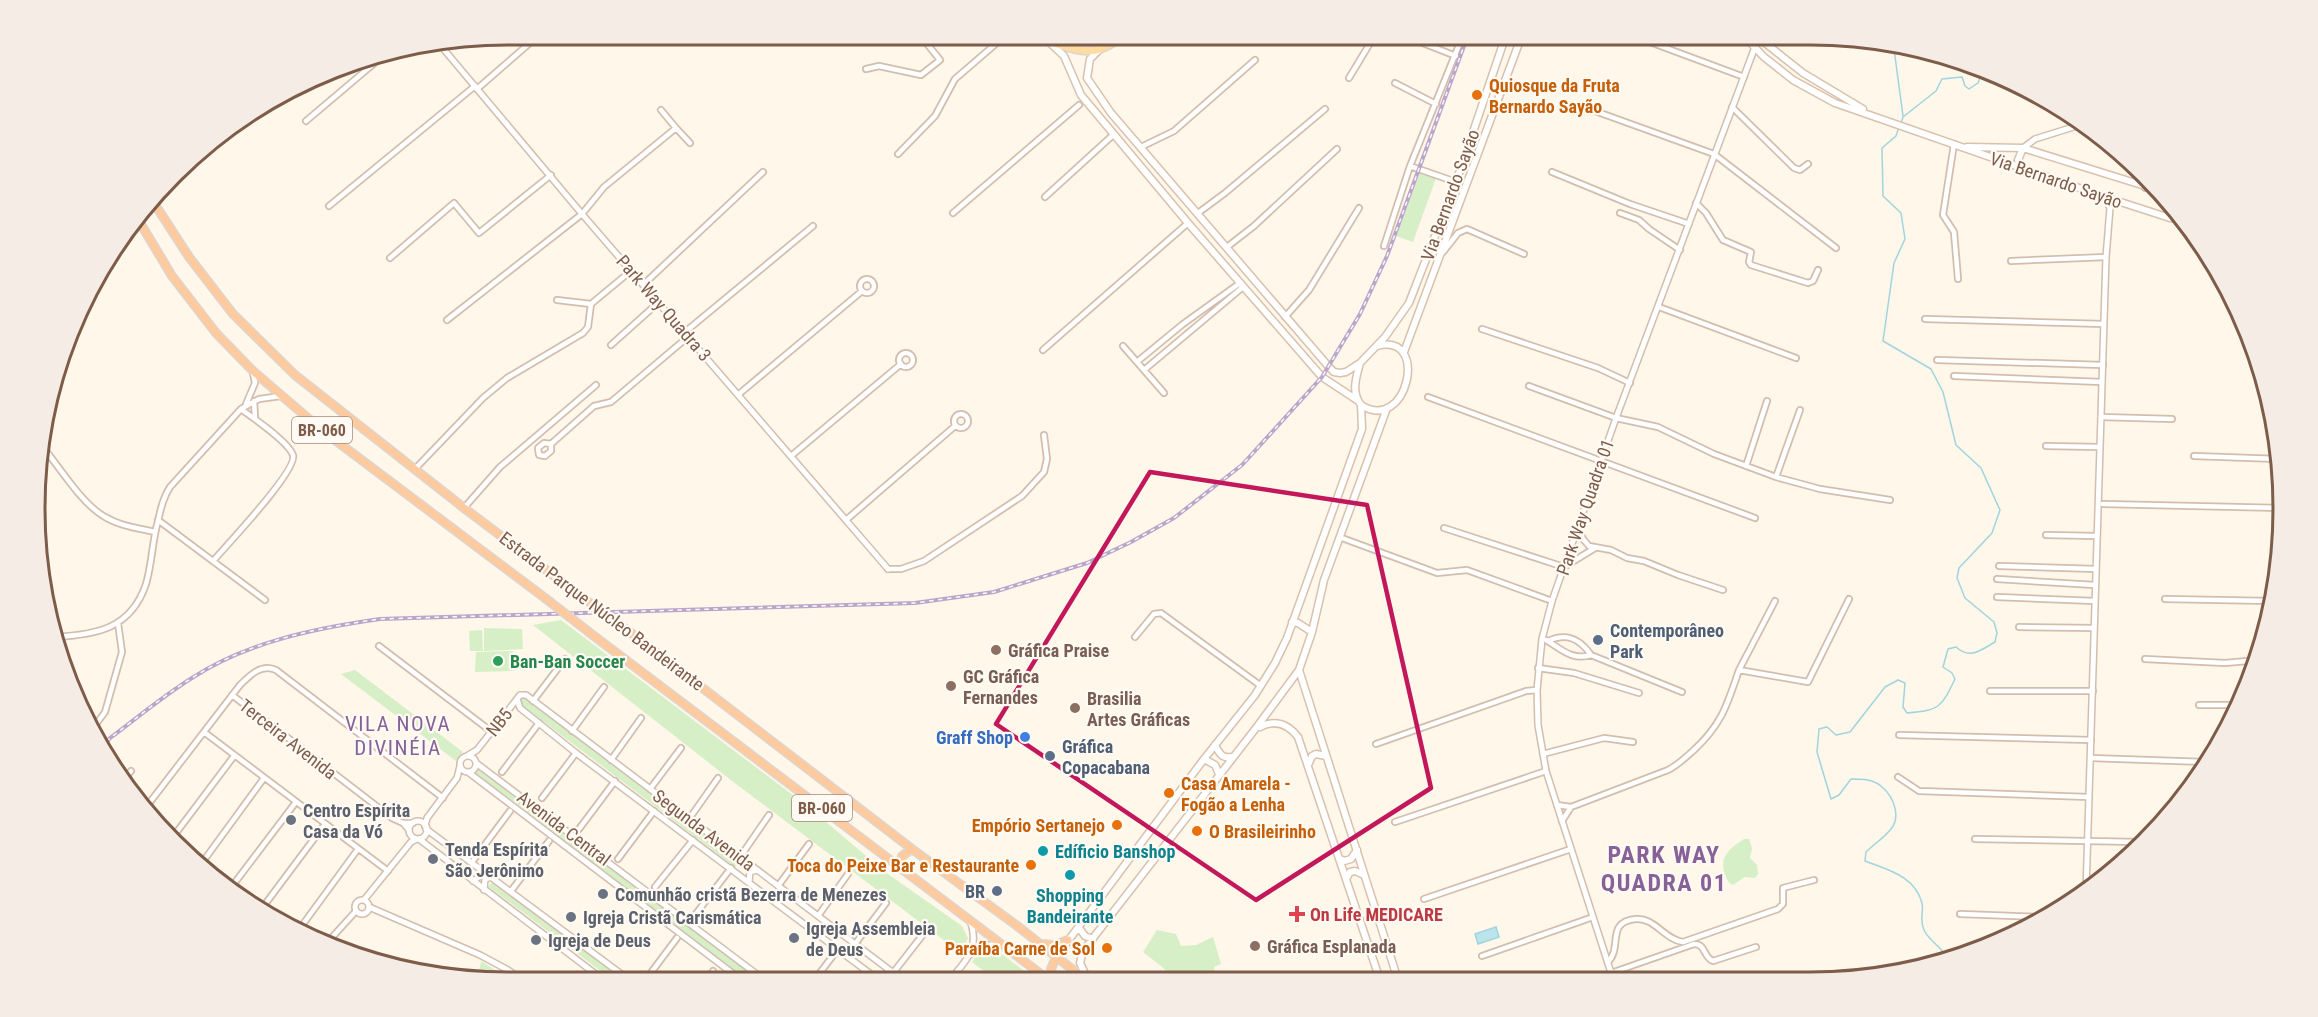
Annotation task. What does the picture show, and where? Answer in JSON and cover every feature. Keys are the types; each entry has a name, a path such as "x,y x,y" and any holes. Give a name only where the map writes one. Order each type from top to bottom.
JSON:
{"highway":[{"name":"Estrada Parque Núcleo Bandeirante","path":"157,207 189,257 233,314 295,375 464,508 1076,972"},
{"name":"Estrada Parque Núcleo Bandeirante","path":"142,225 182,289 216,333 281,396 333,438 1040,972"},
{"path":"901,869 902,856 912,849"},
{"path":"1039,943 1055,945 1068,940"},
{"path":"1051,972 1056,957"}],"main road":[{"path":"1052,45 1064,56 1082,97 1322,377 1359,403 1375,410 1387,408"},
{"path":"1065,45 1076,49 1098,51"},
{"path":"1083,972 1081,956 1299,670 1312,632 1324,580 1387,408 1400,397 1406,381 1407,362 1400,347 1388,343 1377,346 1360,363 1346,372 1334,372 1111,113 1087,78 1090,59 1108,45"},
{"name":"Via Bernardo Sayão","path":"1377,346 1409,303 1456,182 1502,45"},
{"path":"1404,352 1518,45"},
{"name":"Via Bernardo Sayão","path":"1769,45 1803,73 1876,117"},
{"name":"Via Bernardo Sayão","path":"1755,47 1793,80 1818,95 2115,201 2170,218"},
{"name":"Via Bernardo Sayão","path":"1962,147 2023,148 2143,187"},
{"path":"2020,167 2018,160 2023,148"},
{"path":"1056,957 1204,759 1262,686 1280,655 1362,429 1355,380 1360,363"},
{"path":"1292,621 1312,632"},
{"path":"1299,670 1395,972"},
{"path":"1256,728 1272,722 1286,725 1298,736 1377,972"},
{"path":"1215,745 1222,756 1232,757"},
{"path":"1309,764 1312,756 1316,754 1326,756"},
{"path":"1204,759 1215,765 1219,774"},
{"path":"1340,859 1344,861 1351,859 1358,850"},
{"path":"1346,879 1350,872 1355,871 1364,875"},
{"path":"1079,928 1085,936 1094,939"}],"street":[{"path":"329,206 526,45"},
{"path":"866,69 879,66 925,74 940,60 929,45"},
{"path":"898,154 934,116 955,79 994,45"},
{"path":"1349,78 1368,45"},
{"path":"1428,45 1455,56"},
{"path":"1384,246 1410,166 1459,45"},
{"path":"1660,45 1744,77"},
{"name":"Park Way Quadra 01","path":"1611,972 1546,771 1537,690 1538,668 1552,601 1616,418 1755,47"},
{"name":"Park Way Quadra 3","path":"444,50 582,214 888,569"},
{"path":"1141,147 1174,131 1255,60"},
{"path":"306,121 370,67"},
{"path":"1395,83 1436,104"},
{"path":"953,213 1079,105 1082,97"},
{"path":"1079,105 1088,104"},
{"path":"1581,106 1714,154 1836,248"},
{"path":"1732,107 1794,168 1800,170 1808,164"},
{"path":"1198,213 1226,193 1324,109"},
{"path":"661,110 690,143"},
{"path":"2023,148 2035,139 2073,127"},
{"path":"447,320 582,214 604,187 676,128"},
{"path":"1044,197 1113,135"},
{"path":"1954,144 1943,215 1954,232 1959,279"},
{"path":"1227,247 1254,226 1337,149"},
{"path":"1410,166 1456,182"},
{"path":"644,284 763,172"},
{"path":"1552,172 1630,204 1689,224"},
{"path":"390,258 454,203 479,233 551,175"},
{"path":"2086,880 2106,257 2110,208 2105,197"},
{"path":"2110,208 2115,201"},
{"path":"1696,203 1706,213 1723,240 1751,252 1749,262 1751,265 1808,284 1813,281 1818,270"},
{"path":"1285,317 1309,290 1359,208"},
{"path":"1620,213 1639,220 1649,230 1680,250"},
{"path":"1043,350 1188,223"},
{"path":"551,444 594,406 612,402 813,226"},
{"path":"1441,254 1458,233 1467,229 1524,254"},
{"path":"2011,261 2106,257"},
{"path":"415,469 483,398 507,378 584,333 588,327 591,304 632,270"},
{"path":"1138,362 1215,299 1241,285"},
{"path":"1144,370 1191,332 1241,285"},
{"path":"739,394 862,291"},
{"path":"1215,299 1220,306"},
{"path":"557,300 591,304"},
{"path":"611,345 659,302"},
{"path":"1659,307 1796,358"},
{"path":"1925,319 2104,324"},
{"path":"1183,324 1191,332"},
{"path":"1482,329 1598,368 1630,383"},
{"path":"1123,346 1164,393"},
{"path":"1145,356 1152,364"},
{"path":"1937,360 2103,365"},
{"path":"791,456 901,364"},
{"path":"64,636 82,635 118,623 133,611 146,584 162,500 170,487 246,404 255,384 253,371"},
{"path":"1954,376 2102,382"},
{"path":"464,508 500,467 596,385"},
{"path":"1529,386 1616,418 1658,427 1714,454 1776,477 1820,489 1890,500"},
{"path":"246,404 281,396"},
{"path":"1428,396 1755,518"},
{"path":"254,401 253,414 256,420"},
{"path":"1746,466 1767,401"},
{"path":"213,561 256,512 294,460 289,447 241,409"},
{"path":"1776,477 1800,410"},
{"path":"2101,417 2172,419"},
{"path":"846,520 956,426"},
{"path":"888,569 901,569 924,561 1022,496 1044,472 1047,459 1044,435"},
{"path":"2046,446 2100,447"},
{"path":"48,454 92,507 104,517 117,523 155,532"},
{"path":"2194,456 2270,459"},
{"path":"2103,504 2273,508"},
{"path":"158,520 265,600"},
{"path":"1444,528 1564,567 1595,548"},
{"path":"1578,528 1586,543 1595,548 1611,550 1628,558 1644,561 1723,590"},
{"path":"2046,535 2097,536"},
{"path":"1341,537 1437,573 1467,570 1552,601"},
{"path":"1999,566 2096,569"},
{"path":"1997,579 2096,585"},
{"path":"1997,597 2095,601"},
{"path":"2165,598 2264,601"},
{"path":"1739,670 1808,682 1850,599"},
{"path":"1557,805 1571,807 1679,764 1720,721 1739,670 1775,601"},
{"path":"1135,637 1154,614 1161,613 1262,686"},
{"path":"97,722 105,712 122,652 118,623"},
{"path":"2019,627 2094,628"},
{"path":"1545,640 1557,636 1574,639 1583,644 1591,655 1682,692"},
{"path":"1545,640 1574,657 1582,658 1591,655"},
{"path":"379,646 492,732"},
{"path":"532,700 565,659"},
{"path":"2145,659 2225,663 2247,661"},
{"path":"150,802 232,695 249,676 262,668 276,670 443,798"},
{"path":"1538,668 1574,673 1639,693"},
{"path":"572,731 604,687"},
{"path":"1376,744 1526,691 1537,690"},
{"path":"1990,691 2093,691"},
{"name":"Terceira Avenida","path":"232,695 382,811 403,823 413,837 593,972"},
{"name":"Segunda Avenida","path":"519,697 526,695 890,972"},
{"path":"519,697 520,708"},
{"name":"NB5","path":"467,756 477,750 519,697"},
{"path":"2199,705 2229,705"},
{"name":"Segunda Avenida","path":"511,706 520,708 866,972"},
{"path":"611,760 641,718"},
{"path":"502,772 539,723"},
{"path":"204,732 388,871"},
{"path":"1899,735 2091,740"},
{"path":"1543,754 1604,738 1633,742"},
{"path":"650,789 681,748"},
{"name":"NB5","path":"475,762 477,750"},
{"path":"542,798 576,753"},
{"path":"177,832 234,756"},
{"path":"403,823 427,818 457,778 462,758 467,756 475,762 474,769 457,778"},
{"path":"2091,758 2198,762"},
{"name":"Avenida Central","path":"475,762 754,972"},
{"path":"460,766 468,772"},
{"path":"1395,822 1546,771"},
{"name":"Avenida Central","path":"468,772 731,972"},
{"path":"1898,777 1919,791 2089,797"},
{"path":"205,859 264,778"},
{"path":"689,819 718,778"},
{"path":"579,829 615,781"},
{"path":"618,859 654,811 660,796"},
{"path":"235,882 296,802"},
{"path":"654,811 667,802"},
{"path":"1562,821 1571,807"},
{"path":"472,862 510,812"},
{"path":"695,915 733,870 743,868 745,865 742,859 770,815"},
{"path":"413,837 426,834 427,818"},
{"path":"416,822 426,827 619,972"},
{"path":"356,911 361,914 413,837 416,822"},
{"path":"266,903 325,824"},
{"path":"1975,838 2131,842"},
{"path":"655,887 693,840"},
{"path":"511,891 549,841"},
{"path":"778,886 808,844"},
{"path":"303,924 358,849"},
{"path":"1424,899 1571,849"},
{"path":"473,881 483,874 481,869"},
{"path":"749,882 750,872 757,870"},
{"path":"818,916 848,874"},
{"path":"484,890 485,879 488,876 493,877"},
{"path":"1608,962 1613,957 1616,931 1622,923 1637,918 1645,920 1671,938 1683,942 1778,909 1783,904 1782,890 1785,886 1814,880"},
{"path":"332,937 356,911 356,902 367,904 377,912 480,956 511,972"},
{"path":"855,944 886,903"},
{"path":"1960,914 2029,917"},
{"path":"1482,956 1593,917"},
{"path":"957,972 973,951 975,942 970,920"},
{"path":"895,972 925,932"},
{"path":"652,972 677,938"},
{"path":"700,948 709,938"},
{"path":"1622,972 1694,944 1702,947 1708,958 1713,961 1756,947"},
{"path":"973,951 989,945 1002,945"},
{"path":"821,972 838,950"}],"highlighted area":[{"path":"1150,472 1367,505 1431,788 1256,900 996,724"}],"green space":[{"path":"1420,172 1436,178 1413,242 1396,236"},
{"path":"561,620 806,805 885,872 962,926 968,938 961,953 736,784 533,625"},
{"path":"484,628 522,629 523,649 484,651"},
{"path":"482,630 483,651 470,651 469,631"},
{"path":"513,651 513,671 475,672 476,652"},
{"path":"355,670 463,752 456,761 341,674"},
{"path":"524,695 741,860 735,867 519,703"},
{"path":"479,765 752,972 737,972 474,772"},
{"path":"1744,839 1749,839 1752,848 1750,858 1757,865 1758,874 1755,878 1745,877 1733,885 1729,883 1723,869 1724,858"},
{"path":"495,881 618,972 602,972 488,886"},
{"path":"1157,930 1176,934 1181,946 1196,945 1213,937 1221,964 1214,967 1215,972 1167,972 1143,952"},
{"path":"991,949 999,952 1026,972 985,972 972,962 979,953"},
{"path":"481,961 498,972 477,971"}],"water":[{"path":"1496,927 1499,937 1478,944 1475,934"}],"waterway":[{"path":"1895,53 1903,116"},
{"path":"1901,123 1903,117 1936,91 1942,79 1962,77 1965,86 1969,89 1978,83 1980,78"},
{"path":"1899,127 1896,136 1882,148 1883,196 1901,213 1905,239 1894,263 1883,341 1931,369 1943,392 1956,445 1981,468 2000,510 1992,533 1959,568 1957,578 1965,598 1994,622 1997,633 1995,642 1980,651 1966,653 1956,647 1948,649 1943,667 1952,673 1955,679 1938,706 1933,709 1907,713 1903,707 1905,683 1898,680 1885,687 1850,732 1836,735 1827,727 1819,729 1817,752 1831,799 1839,795 1851,779 1875,782 1890,796 1896,813 1894,824 1866,852 1865,861 1900,875 1913,886 1922,903 1924,930 1943,952"}],"railway":[{"path":"108,741 160,700 213,665 283,638 331,627 380,619 915,603 994,592 1087,563 1131,542 1174,518 1242,465 1322,377 1360,314 1387,256 1464,45"}],"place":[{"name":"Quiosque da Fruta Bernardo Sayão","path":"1477,95"},
{"name":"Contemporâneo Park","path":"1598,640"},
{"name":"Gráfica Praise","path":"996,650"},
{"name":"Ban-Ban Soccer","path":"498,661"},
{"name":"GC Gráfica Fernandes","path":"951,686"},
{"name":"Brasilia Artes Gráficas","path":"1075,708"},
{"name":"Graff Shop","path":"1025,737"},
{"name":"Gráfica Copacabana","path":"1050,756"},
{"name":"Casa Amarela - Fogão a Lenha","path":"1169,793"},
{"name":"Centro Espírita Casa da Vó","path":"291,820"},
{"name":"Empório Sertanejo","path":"1117,825"},
{"name":"O Brasileirinho","path":"1197,831"},
{"name":"Edíficio Banshop","path":"1043,851"},
{"name":"Tenda Espírita São Jerônimo","path":"433,859"},
{"name":"Toca do Peixe Bar e Restaurante","path":"1031,865"},
{"name":"Shopping Bandeirante","path":"1070,875"},
{"name":"BR","path":"997,891"},
{"name":"Comunhão cristã Bezerra de Menezes","path":"603,894"},
{"name":"On Life MEDICARE","path":"1297,914"},
{"name":"Igreja Cristã Carismática","path":"571,917"},
{"name":"Igreja Assembleia de Deus","path":"794,938"},
{"name":"Igreja de Deus","path":"536,940"},
{"name":"Gráfica Esplanada","path":"1255,946"},
{"name":"Paraíba Carne de Sol","path":"1107,948"}],"district":[{"name":"VILA NOVA DIVINÉIA","path":"398,736"},
{"name":"PARK WAY QUADRA 01","path":"1664,869"}]}
